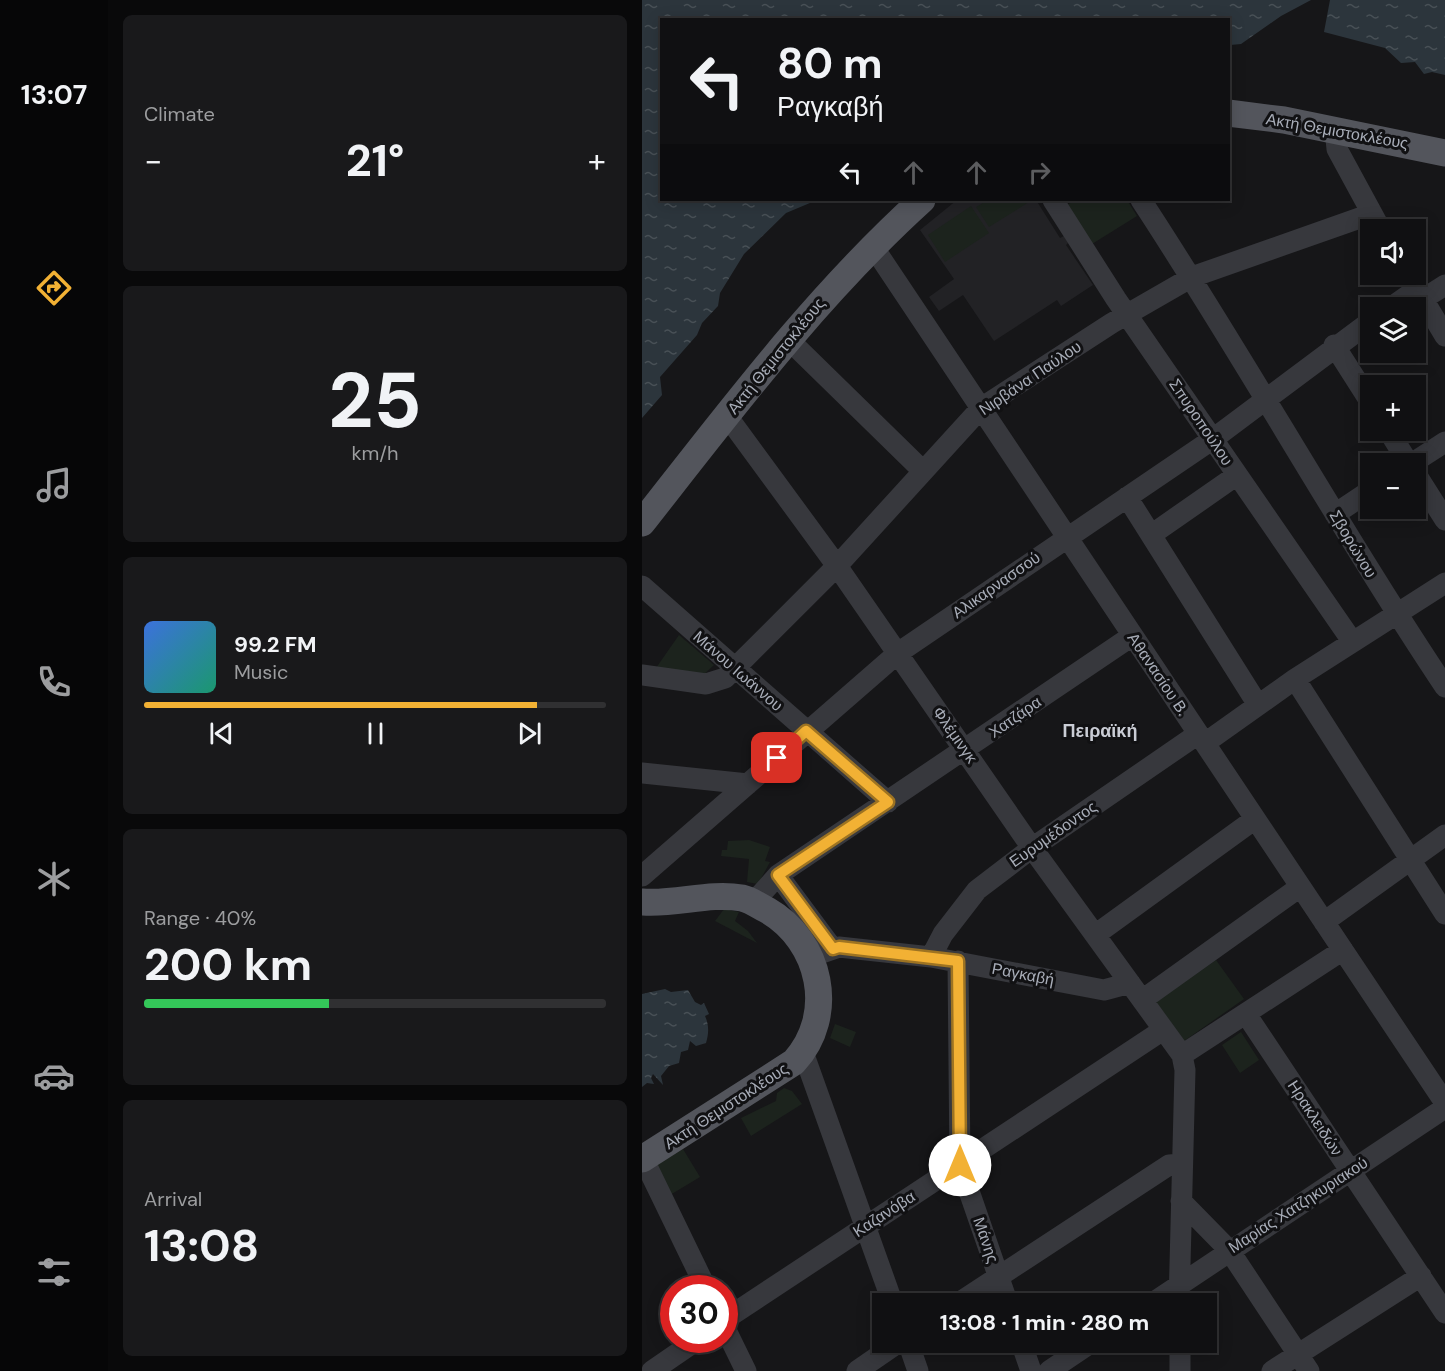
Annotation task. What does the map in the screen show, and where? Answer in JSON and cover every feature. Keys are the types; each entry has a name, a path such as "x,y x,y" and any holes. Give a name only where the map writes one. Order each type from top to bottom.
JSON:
{"main road":[{"name":"Ακτή Θεμιστοκλέους","path":"1230,113 1335,129 1445,153"},
{"name":"Ακτή Θεμιστοκλέους","path":"642,523 788,339 872,245 921,201"},
{"name":"Ακτή Θεμιστοκλέους","path":"642,902 741,898 788,925 821,953 816,970 820,997 816,1019 803,1052 778,1074 643,1159"}],"street":[{"path":"1335,129 1337,149 1374,219"},
{"name":"Σπυροπούλου","path":"1054,201 1127,314 1352,641"},
{"name":"Σβορώνου","path":"1143,201 1192,277 1396,613 1445,687"},
{"name":"Νιρβάνα Παύλου","path":"642,675 706,684 725,678 837,566 981,408 1127,314 1192,277 1360,227"},
{"name":"Αθανασίου Β.","path":"872,245 1445,1106"},
{"path":"1445,285 1416,288 1445,336"},
{"name":"Αλικαρνασσού","path":"642,876 898,653 1066,536 1213,439 1334,345 1360,328"},
{"path":"788,339 923,471"},
{"path":"1334,345 1360,386"},
{"name":"Φλέμινγκ","path":"727,416 837,566 1032,848 1182,1055"},
{"path":"1426,454 1445,442"},
{"path":"1151,535 1237,476"},
{"path":"1426,490 1445,520"},
{"path":"1127,497 1258,705"},
{"path":"1335,514 1360,497"},
{"name":"Ευρυμέδοντος","path":"931,957 966,900 1032,848 1258,705 1352,641 1445,582"},
{"name":"Μάνου Ιωάννου","path":"642,586 888,802"},
{"name":"Χατζάρα","path":"753,903 778,875 966,751 1132,636"},
{"path":"1295,679 1445,914"},
{"path":"642,773 748,784"},
{"path":"1095,935 1256,819"},
{"path":"1324,922 1445,836"},
{"path":"778,875 821,953"},
{"path":"1136,992 1300,886"},
{"name":"Ραγκαβή","path":"821,953 839,947 931,957 1104,990 1136,992"},
{"path":"1179,1293 1185,1070 1182,1055 1343,950"},
{"name":"Μάνης","path":"958,961 960,1165 1004,1293"},
{"name":"Ηρακλειδών","path":"1246,1014 1445,1312"},
{"name":"Καζανόβα","path":"738,1311 1163,1030"},
{"path":"803,1052 889,1293"},
{"name":"Μαρίας Χατζηκυριακού","path":"1180,1293 1229,1251 1445,1106"},
{"path":"643,1159 700,1275"},
{"path":"973,1293 1169,1165 1182,1164"},
{"path":"1181,1201 1229,1251 1304,1362"},
{"path":"1272,1371 1304,1362 1421,1276"},
{"path":"652,1371 678,1353"},
{"path":"737,1353 746,1371"},
{"path":"857,1371 883,1353"},
{"path":"912,1353 918,1371"},
{"path":"1024,1353 1030,1371"},
{"path":"1049,1371 1076,1353"},
{"path":"1180,1353 1180,1371"}],"shaded area":[{"path":"956,201 1037,201 1060,238 1064,236 1068,243 1066,245 1093,285 1061,306 1057,300 994,341 963,295 939,311 929,297 954,279 920,230"},
{"path":"986,201 1029,202 989,227 976,207"},
{"path":"1073,201 1128,201 1137,216 1092,244 1067,205"},
{"path":"971,206 989,233 945,262 928,235"},
{"path":"679,635 714,665 700,678 656,668"},
{"path":"749,840 770,847 765,861 770,862 758,884 747,882 749,859 721,856 722,850 727,850 728,841"},
{"path":"724,909 739,912 735,921 748,931 757,943 715,921"},
{"path":"1216,960 1244,999 1184,1041 1156,1002"},
{"path":"835,1024 856,1032 850,1047 830,1038"},
{"path":"1241,1032 1259,1060 1240,1073 1222,1045"},
{"path":"784,1088 792,1091 802,1104 751,1136 741,1118 776,1101 777,1093"},
{"path":"683,1149 700,1177 670,1195 657,1165"}],"water":[{"path":"642,0 1311,0 1281,16 1241,44 1230,45 1230,18 660,18 660,201 815,201 786,213 744,254 720,293 718,306 702,323 697,335 660,377 662,395 642,418"},
{"path":"1330,0 1445,0 1445,75 1432,72 1424,74 1415,62 1401,63 1385,48 1324,32"},
{"path":"665,989 671,992 688,990 695,1002 701,1005 704,1003 709,1014 705,1016 708,1026 707,1039 706,1043 696,1046 690,1041 688,1050 681,1052 679,1063 669,1066 661,1076 663,1085 653,1074 651,1078 654,1084 647,1083 642,1087 642,994"}],"district":[{"name":"Πειραϊκή","path":"1100,731"}],"route":[{"path":"777,758 806,731 888,802 778,875 833,949 839,947 958,961 960,1165"}]}
